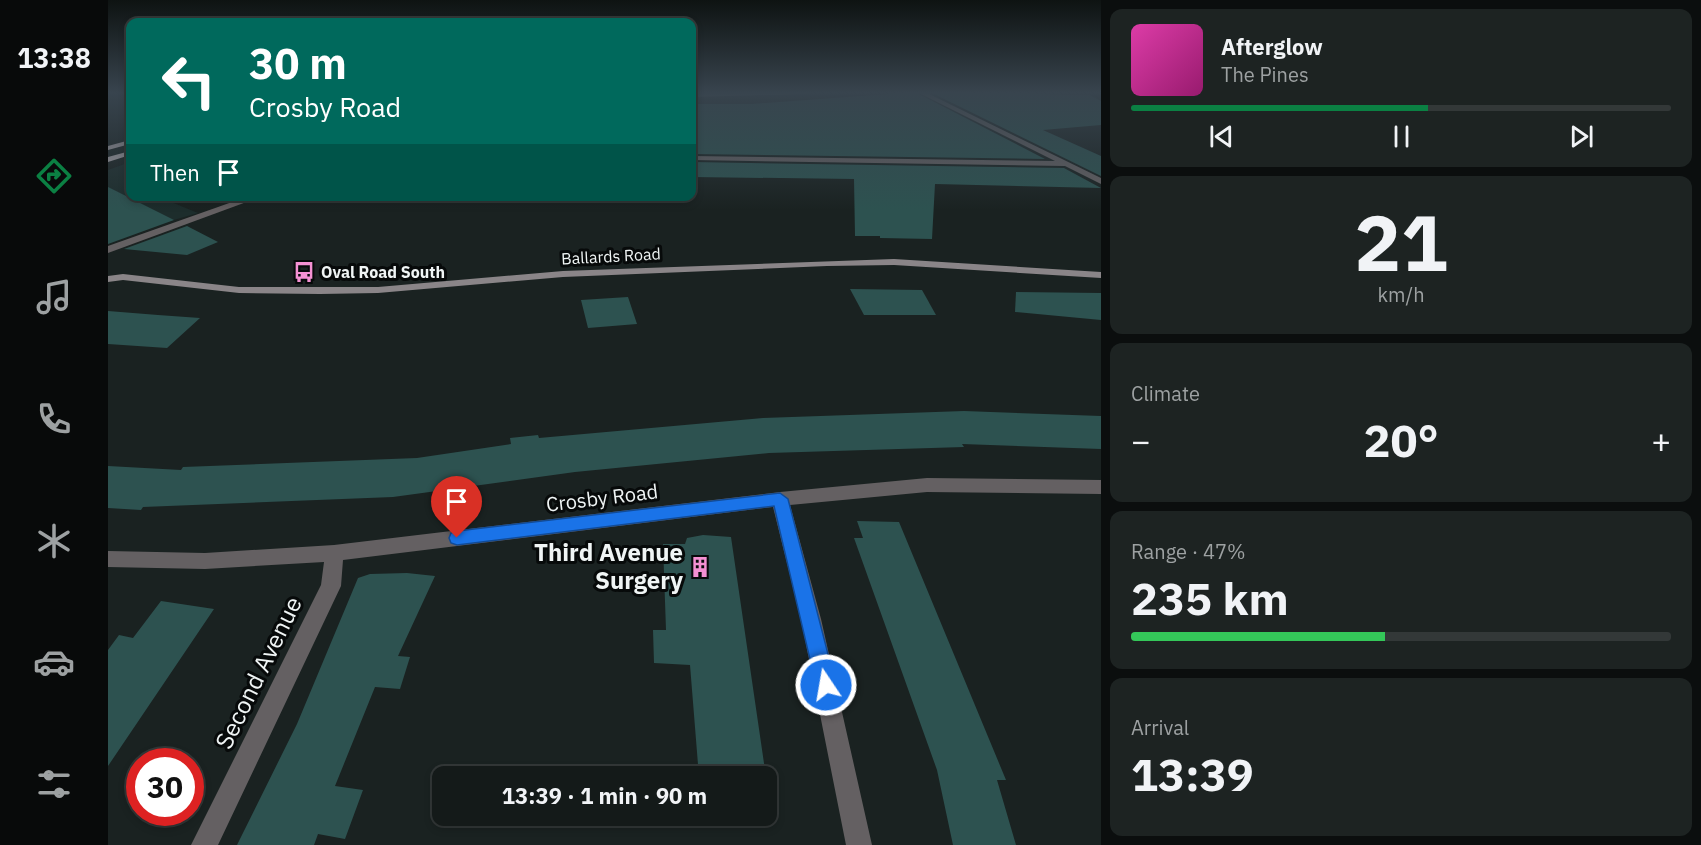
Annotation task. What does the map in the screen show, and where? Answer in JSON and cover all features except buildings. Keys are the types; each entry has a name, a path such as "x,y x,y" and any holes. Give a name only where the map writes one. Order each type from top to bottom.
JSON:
{"main road":[{"path":"108,148 126,143"},
{"path":"108,160 126,154"},
{"name":"Ballards Road","path":"108,279 123,277 239,290 320,291 388,289 563,274 894,262 1101,275"},
{"name":"Ballards Road","path":"108,271 123,277"}],"street":[{"path":"1000,131 1101,181"},
{"path":"696,158 1066,164"},
{"path":"108,250 245,201"},
{"name":"Crosby Road","path":"108,559 205,561 334,553 780,499 927,485 1101,487"},
{"path":"780,499 812,619 859,845"},
{"name":"Second Avenue","path":"204,845 331,586 334,553"}],"shaded area":[{"path":"126,163 126,201 169,201 198,213 108,239 108,170"}],"place":[{"name":"Oval Road South","path":"304,272"},
{"name":"Third Avenue Surgery","path":"700,567"}],"route":[{"path":"457,538 780,499 812,619 826,685"}]}
